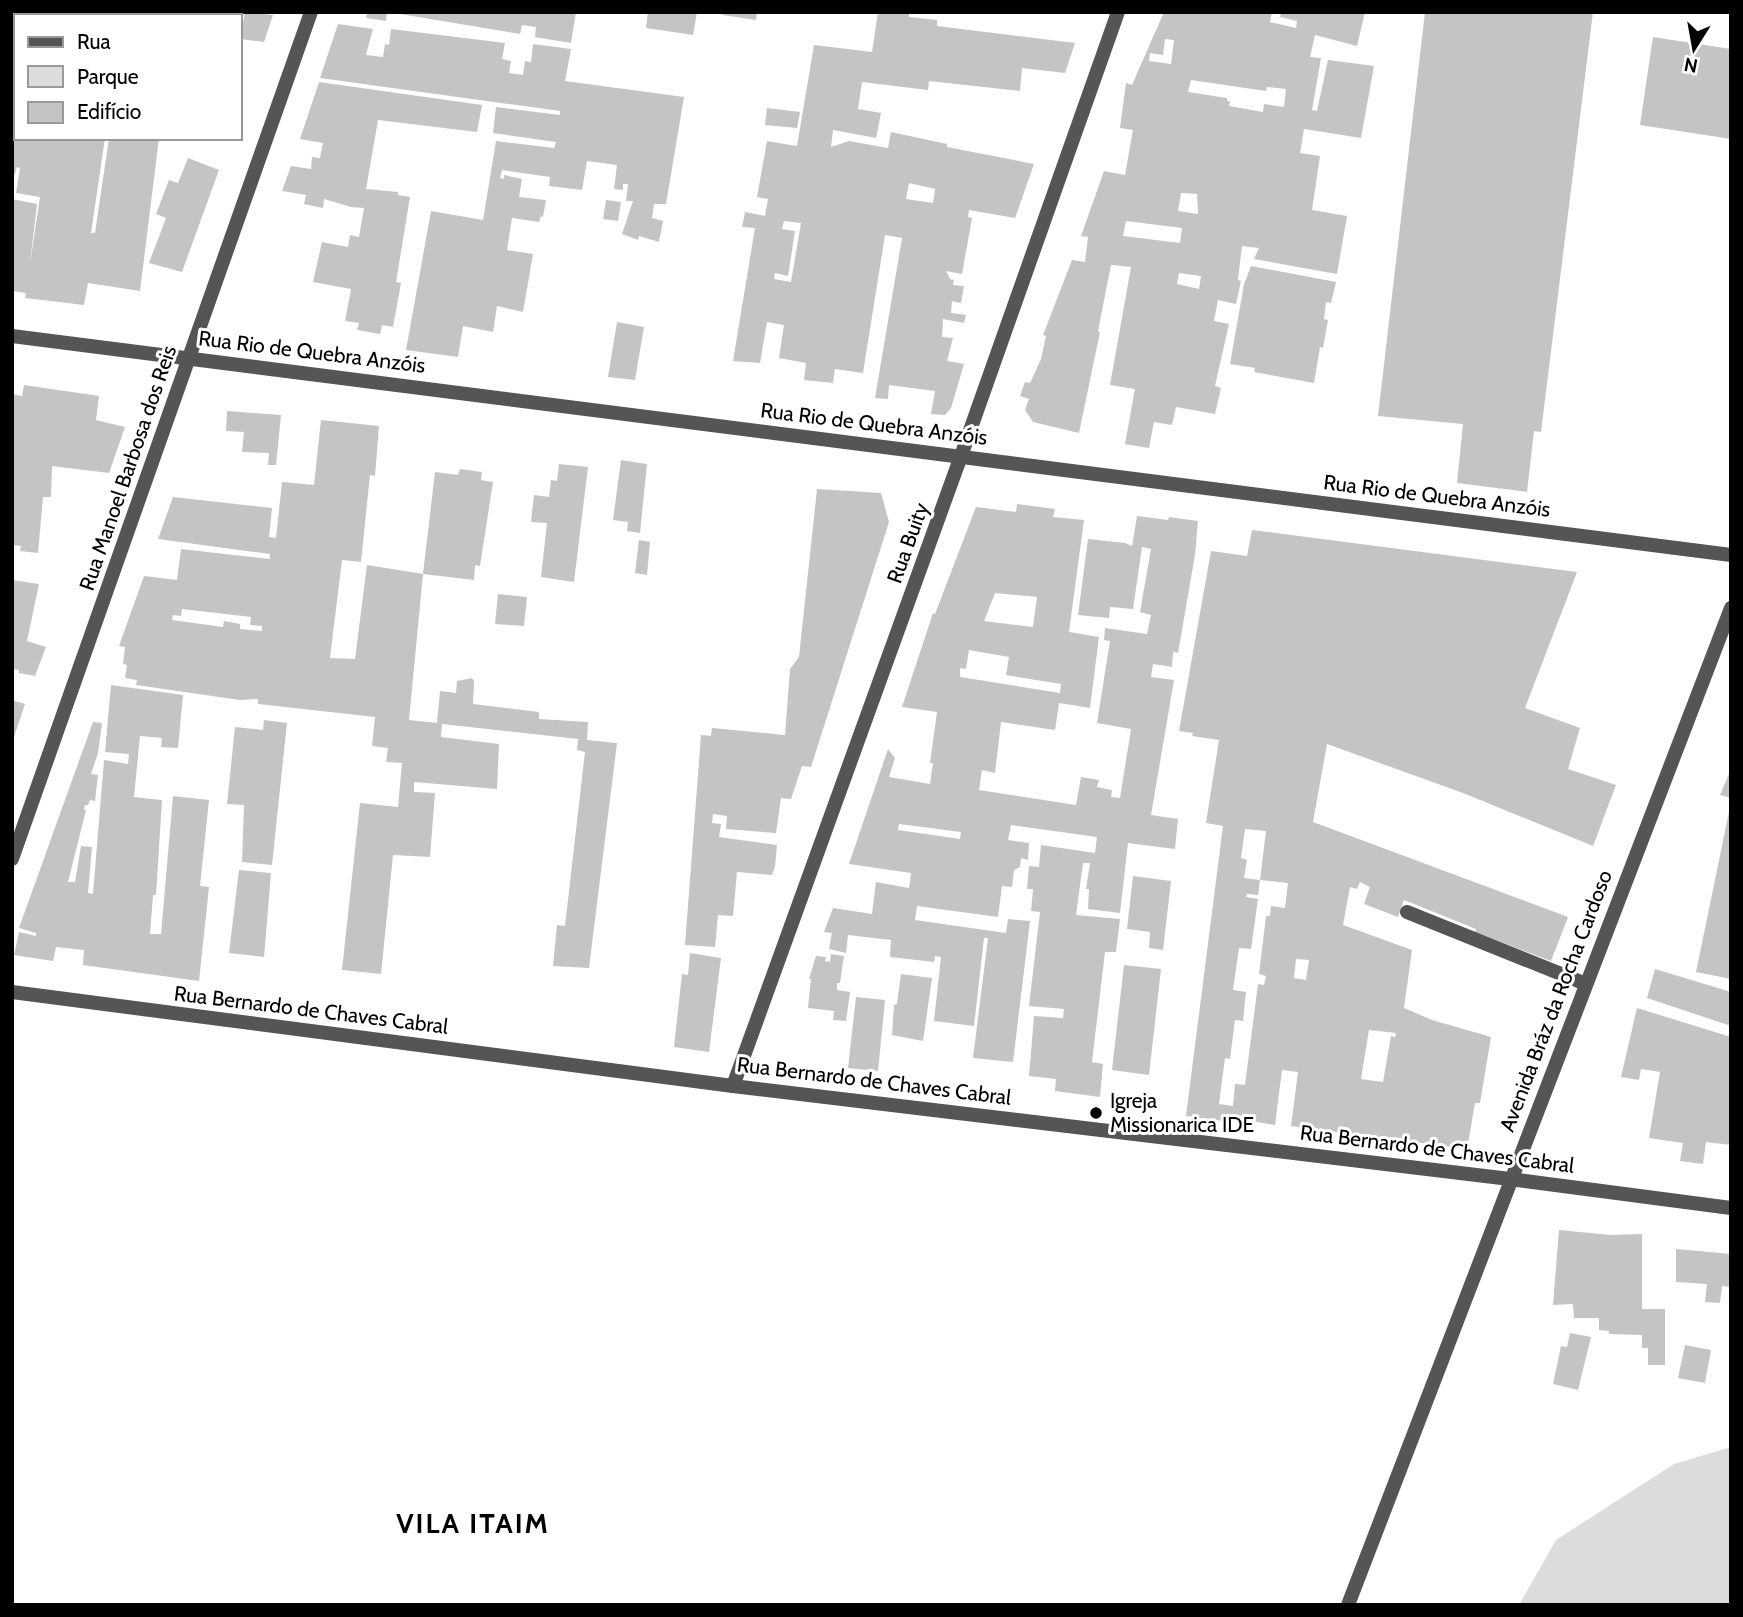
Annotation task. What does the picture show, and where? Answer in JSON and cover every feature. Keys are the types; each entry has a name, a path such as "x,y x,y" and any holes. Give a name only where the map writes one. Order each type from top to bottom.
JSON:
{"street":[{"name":"Rua Manoel Barbosa dos Reis","path":"12,859 311,12"},
{"name":"Rua Buity","path":"733,1086 1118,12"},
{"name":"Rua Rio de Quebra Anzóis","path":"12,336 1731,555"},
{"name":"Avenida Bráz da Rocha Cardoso","path":"1348,1605 1731,608"},
{"path":"1407,912 1586,984"},
{"name":"Rua Bernardo de Chaves Cabral","path":"12,992 733,1086 1731,1208"}],"green space":[{"path":"1731,1447 1731,1605 1519,1605 1556,1540 1674,1464"}],"building":[{"path":"12,12 181,12 14,14 14,140 105,140 91,233 95,233 109,140 159,140 140,291 88,283 84,305 25,298 26,293 12,291 12,199 37,204 30,264 40,197 16,193 20,168 17,167 12,183"},
{"path":"186,12 225,12 224,14"},
{"path":"245,12 273,15 264,42 242,39"},
{"path":"367,12 387,12 386,21 366,18"},
{"path":"388,12 576,12 571,43 535,37 536,27 522,25 520,34"},
{"path":"648,12 697,12 693,35 646,28"},
{"path":"723,12 757,12 756,20 723,15"},
{"path":"878,12 909,12 909,17 937,20 937,26 1075,43 1065,73 1022,68 1020,91 929,81 928,90 862,82 858,109 881,113 876,138 833,130 831,147 849,141 888,148 891,132 947,144 947,147 1034,164 1015,218 969,210 968,217 972,218 962,274 946,271 950,279 954,280 953,285 964,286 961,303 952,301 951,313 966,315 964,323 943,319 942,337 953,338 947,361 964,364 951,408 945,415 931,414 935,391 889,385 888,399 875,398 902,238 885,235 863,373 835,369 833,383 804,380 806,363 779,358 784,325 767,322 760,363 733,361 755,228 742,227 745,212 765,216 768,199 757,197 767,141 797,146 814,45 872,52","holes":["909,183 935,189 933,203 906,199","784,221 801,223 791,282 774,279 775,273 788,276 795,231 782,229"]},
{"path":"1164,12 1272,12 1270,22 1296,28 1297,21 1280,17 1281,12 1365,12 1357,46 1315,35 1310,57 1321,58 1312,110 1317,111 1328,60 1374,66 1361,138 1304,129 1300,153 1320,156 1312,210 1347,216 1337,274 1254,259 1259,248 1242,246 1238,280 1241,281 1236,304 1218,300 1214,321 1229,324 1215,386 1221,388 1215,414 1176,407 1172,425 1154,422 1149,448 1125,444 1135,389 1110,385 1131,267 1111,265 1079,433 1033,422 1025,410 1029,399 1020,396 1025,382 1030,383 1041,359 1046,336 1043,335 1072,260 1085,262 1088,237 1081,236 1104,171 1125,175 1133,130 1120,128 1126,83 1132,85","holes":["1165,39 1174,40 1171,64 1149,61 1150,53 1163,55","1191,80 1266,91 1267,87 1286,89 1284,107 1264,104 1263,112 1229,106 1230,101 1227,101 1227,98 1188,92","1181,193 1197,194 1198,214 1178,211","1126,221 1182,228 1180,243 1123,236","1179,273 1201,276 1199,289 1177,284"]},
{"path":"1425,12 1593,12 1541,432 1534,431 1527,492 1457,483 1463,424 1378,416"},
{"path":"338,24 373,29 366,55 383,57 385,44 389,45 391,29 505,43 502,59 511,61 509,73 523,75 525,61 531,62 533,44 571,49 565,81 684,97 666,204 654,204 652,218 663,221 659,242 639,236 638,240 622,234 633,201 626,201 628,184 623,184 623,190 614,189 617,165 587,161 582,190 549,186 550,177 502,170 500,178 504,179 504,175 522,179 519,197 546,200 543,217 541,216 539,222 512,218 507,250 533,254 523,312 497,306 493,332 463,326 458,357 406,350 431,211 483,220 496,141 554,148 556,142 493,133 496,107 560,115 560,111 320,78"},
{"path":"1653,37 1731,49 1731,139 1640,125"},
{"path":"319,82 482,105 477,132 378,120 366,189 398,192 398,195 410,197 396,282 401,283 393,327 382,325 380,334 357,330 359,323 345,321 351,289 313,282 322,242 348,247 350,235 359,237 364,208 324,199 323,208 304,204 306,195 282,191 291,166 311,169 312,157 320,158 323,143 300,139"},
{"path":"767,108 800,112 797,128 765,125"},
{"path":"188,158 219,170 182,272 149,263 166,218 156,214 169,180 178,183"},
{"path":"606,200 621,202 618,221 603,219"},
{"path":"1251,266 1336,282 1331,303 1326,302 1324,319 1328,320 1314,383 1254,372 1255,368 1230,364 1244,284"},
{"path":"617,322 644,327 635,380 608,377"},
{"path":"24,385 99,396 96,420 125,427 109,473 52,466 51,497 43,497 38,553 20,551 21,546 12,545 12,394 22,396"},
{"path":"227,411 281,415 276,465 268,465 269,453 242,452 244,432 226,431"},
{"path":"321,420 379,426 375,476 370,475 361,562 342,560 330,658 355,659 367,565 423,574 409,720 437,723 440,691 456,693 457,681 472,678 473,704 539,712 539,719 588,722 587,740 617,743 589,968 553,966 557,925 565,926 585,752 577,750 578,739 442,724 441,737 499,744 497,789 414,782 414,792 435,793 430,857 393,855 381,974 342,970 360,803 398,807 402,763 386,762 388,748 372,746 375,717 258,704 258,699 240,700 136,685 137,680 125,678 125,647 119,646 144,576 177,580 181,549 270,559 270,554 158,539 173,497 272,508 269,537 276,538 282,482 314,485","holes":["182,609 251,617 250,625 262,626 262,631 240,629 240,624 224,621 223,627 172,620 173,615 181,616"]},
{"path":"621,460 647,464 640,533 627,531 628,522 613,520"},
{"path":"559,464 588,467 574,582 541,577 547,523 531,522 534,495 549,497 551,480 557,481"},
{"path":"460,469 482,472 481,480 493,482 480,566 475,565 474,580 423,574 435,472 458,475"},
{"path":"817,489 881,493 889,522 811,767 802,766 791,799 781,798 776,833 726,829 727,816 713,814 712,823 721,824 719,837 777,845 772,875 737,872 733,916 718,915 715,947 685,945 701,735 711,736 712,728 785,735 790,669 799,657"},
{"path":"1017,504 1055,509 1053,517 1084,520 1069,632 1099,637 1090,708 1059,703 1055,730 1001,722 995,773 982,770 979,790 1076,805 1081,777 1099,780 1097,787 1112,790 1111,797 1120,798 1131,729 1097,723 1110,641 1104,640 1105,628 1147,634 1151,615 1140,612 1151,549 1142,547 1133,609 1110,607 1109,618 1078,615 1088,539 1132,546 1137,516 1198,521 1195,555 1178,653 1173,652 1172,667 1153,664 1151,677 1174,680 1151,815 1178,819 1175,849 1128,843 1120,913 1088,909 1089,889 1086,889 1090,863 1083,863 1076,915 1120,919 1116,952 1105,952 1092,1062 1103,1064 1100,1097 1055,1091 1056,1079 1029,1076 1034,1016 1063,1018 1064,1009 1029,1006 1040,912 1031,911 1033,889 1027,889 1029,866 1039,867 1041,845 1095,853 1097,837 1011,825 1008,840 1029,843 1028,860 1021,858 1020,867 1014,870 1012,887 1002,886 998,917 917,906 915,920 1006,933 1008,919 1030,921 1013,1062 973,1058 988,938 984,938 974,1026 934,1021 941,957 935,956 934,962 890,957 891,940 848,935 846,953 829,949 832,933 824,932 833,908 872,914 876,882 909,888 911,873 849,864 888,749 895,758 889,777 930,784 937,712 902,707 933,613 935,614 976,507 1016,512","holes":["995,593 1037,597 1033,627 984,621","969,650 1009,657 1006,675 1061,684 1060,693 960,677 960,668 966,669","899,824 961,832 960,839 898,830"]},
{"path":"1252,530 1577,572 1525,708 1580,728 1568,769 1616,785 1593,846 1463,793 1327,744 1313,822 1568,917 1551,961 1475,932 1476,929 1404,900 1398,917 1364,904 1370,887 1360,882 1357,889 1350,887 1343,925 1412,950 1404,1008 1432,1020 1491,1037 1480,1103 1475,1103 1467,1149 1291,1126 1298,1072 1282,1070 1275,1125 1231,1118 1230,1122 1186,1116 1223,826 1206,823 1219,740 1179,731 1211,551 1247,556","holes":["1245,829 1266,831 1260,880 1244,878 1247,860 1241,858","1260,880 1288,883 1285,908 1271,906 1270,916 1266,916 1259,974 1266,976 1264,985 1258,984 1245,1085 1235,1084 1233,1106 1219,1104 1225,1058 1230,1059 1235,1020 1243,1021 1246,992 1233,990 1239,948 1251,949 1258,899 1246,897 1247,894 1258,895","1296,959 1309,960 1306,980 1294,978","1369,1030 1396,1033 1395,1037 1391,1036 1383,1082 1361,1079"]},
{"path":"639,540 650,542 647,575 635,573"},
{"path":"12,580 39,584 27,641 46,647 35,676 12,669"},
{"path":"498,594 527,597 524,626 495,624"},
{"path":"111,685 183,695 178,748 161,747 162,738 140,736 134,797 162,800 156,895 153,895 150,934 161,934 173,796 209,800 200,886 209,887 199,981 83,965 84,950 56,947 53,961 14,955 19,932 36,936 36,933 19,928 93,722 102,723 98,753 91,774 98,775 95,801 90,800 88,805 85,805 68,882 75,882 81,846 92,847 88,893 93,894 104,760 128,764 129,754 105,752"},
{"path":"12,700 25,704 13,740 12,740"},
{"path":"264,720 287,723 272,865 242,862 244,805 227,804 235,727 263,730"},
{"path":"1731,769 1731,798 1720,795"},
{"path":"1731,808 1731,979 1696,972"},
{"path":"239,870 271,873 264,957 229,953"},
{"path":"1133,876 1171,881 1163,950 1149,948 1150,932 1127,929"},
{"path":"690,953 721,958 709,1052 674,1047 682,974 688,975"},
{"path":"831,954 844,956 837,990 850,992 846,1021 833,1020 834,1011 808,1008 809,979 816,956 826,957 825,961 830,962"},
{"path":"1124,965 1161,969 1149,1075 1112,1070"},
{"path":"1655,969 1731,992 1731,1026 1647,998"},
{"path":"901,974 932,978 923,1041 892,1035 894,1005 897,1004"},
{"path":"856,997 885,1000 878,1071 848,1068"},
{"path":"1637,1008 1731,1037 1731,1145 1706,1142 1703,1164 1680,1161 1683,1143 1649,1138 1660,1072 1641,1069 1639,1080 1621,1077"},
{"path":"1559,1230 1611,1235 1642,1234 1642,1309 1665,1309 1665,1365 1648,1365 1648,1348 1642,1348 1642,1335 1609,1334 1609,1331 1599,1330 1599,1318 1574,1318 1573,1304 1553,1305"},
{"path":"1676,1249 1731,1254 1731,1287 1722,1286 1720,1303 1705,1302 1707,1284 1676,1282"},
{"path":"1570,1333 1591,1337 1578,1390 1553,1384 1561,1346 1567,1347"},
{"path":"1685,1345 1711,1350 1705,1383 1678,1378"}],"place":[{"name":"Igreja Missionarica IDE","path":"1096,1113"}],"district":[{"name":"VILA ITAIM","path":"473,1523"}]}
